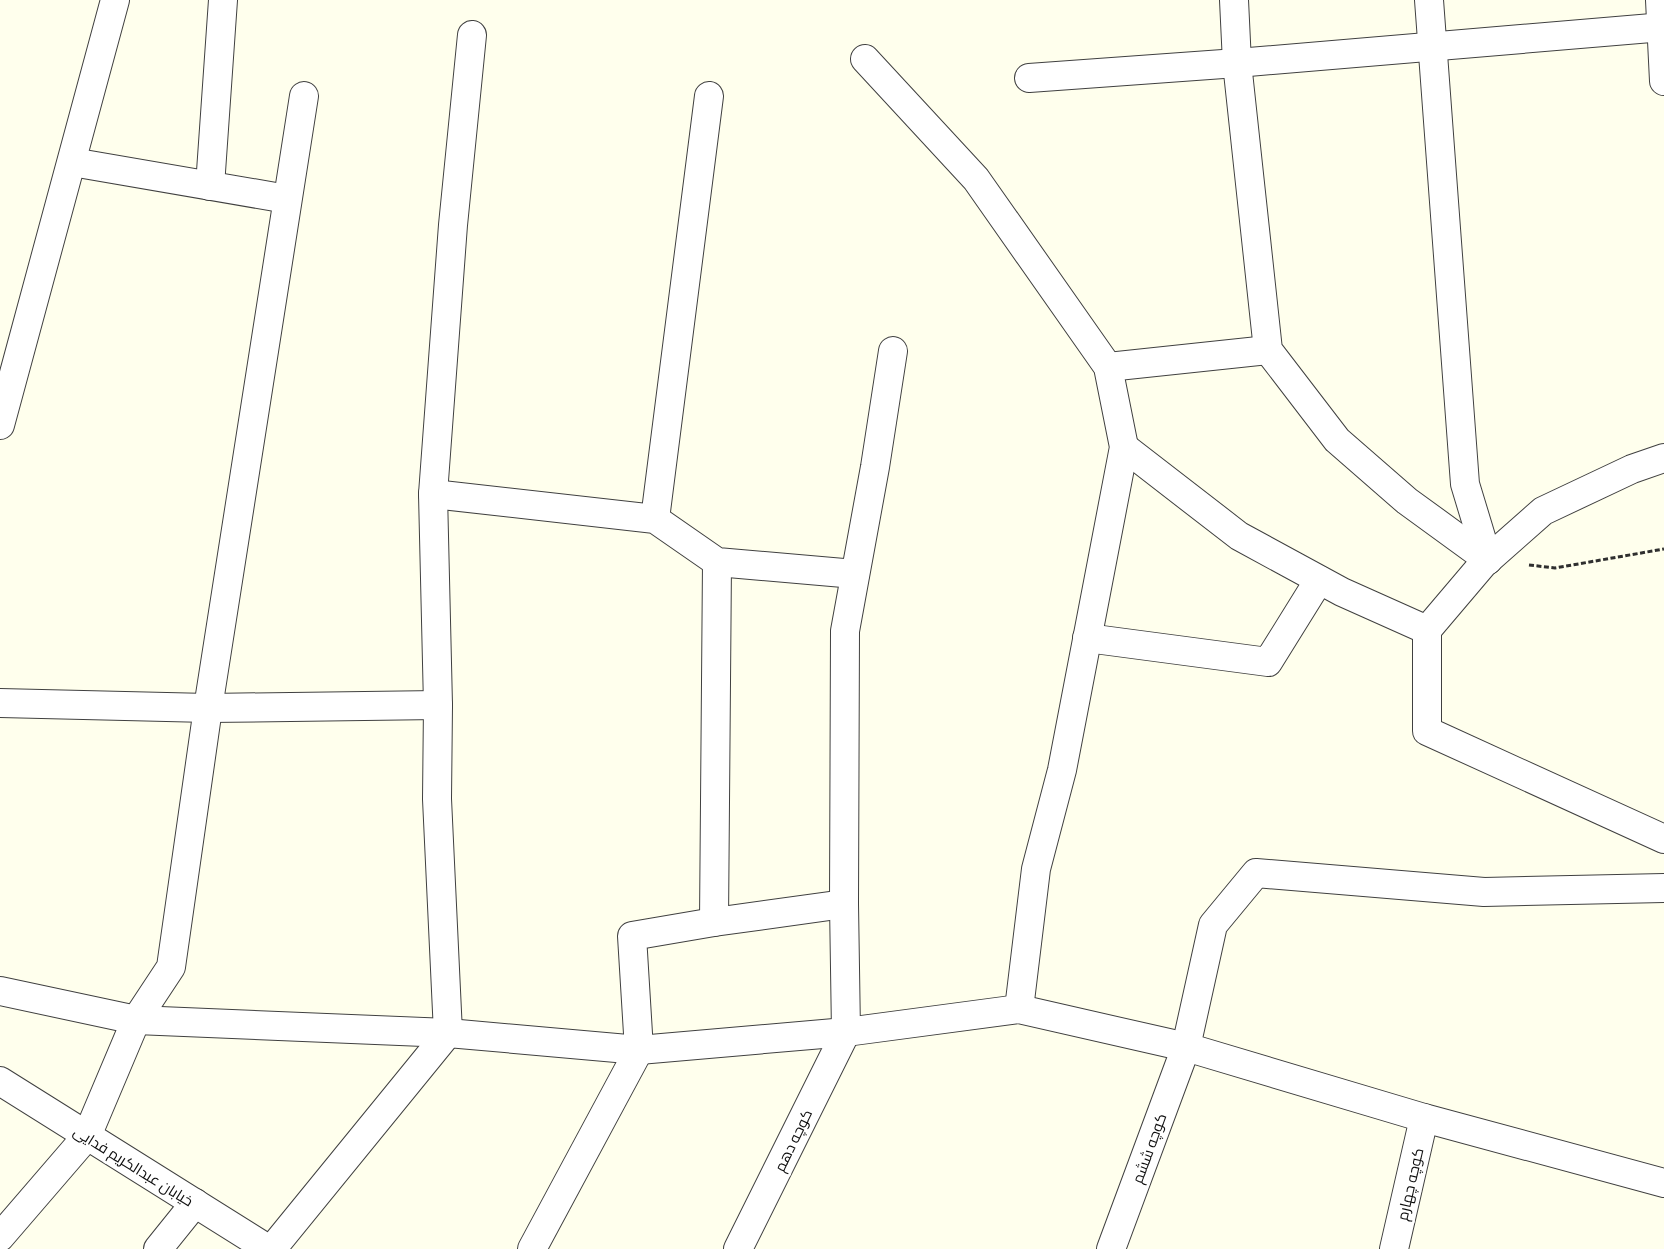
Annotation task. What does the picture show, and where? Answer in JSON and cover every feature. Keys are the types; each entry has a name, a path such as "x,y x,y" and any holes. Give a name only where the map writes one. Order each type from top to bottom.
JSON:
{"street":[{"path":"0,425 115,0"},
{"path":"210,186 223,0"},
{"path":"1234,0 1237,64 1268,350 1337,440 1407,501 1488,560"},
{"path":"1429,0 1465,484 1488,560"},
{"path":"1660,0 1664,81"},
{"path":"1029,78 1237,64 1662,27"},
{"path":"270,1249 448,1033 437,799 438,705 433,494 454,225 472,35"},
{"path":"865,59 976,179 1108,367 1124,447 1062,770 1036,869 1019,1009"},
{"path":"0,1237 87,1136 136,1020 171,968 208,708 304,96"},
{"path":"654,519 709,96"},
{"path":"72,162 287,200"},
{"path":"1108,367 1268,350"},
{"path":"846,1032 844,904 845,631 875,467 893,351"},
{"path":"1124,447 1239,536 1342,592 1427,630"},
{"path":"1664,458 1632,469 1543,511 1488,560 1427,630 1426,731 1664,838"},
{"path":"433,494 654,519 717,562 855,574"},
{"path":"714,922 717,562"},
{"path":"1087,638 1268,662 1319,580"},
{"path":"0,703 208,708 438,705"},
{"name":"کوچه ششم","path":"1110,1249 1186,1047 1213,925 1256,873 1484,892 1664,888"},
{"path":"532,1249 639,1050 632,936 714,922 844,904"},
{"path":"0,991 136,1020 448,1033 639,1050 846,1032 1019,1009 1186,1047 1424,1118 1664,1184"},
{"name":"کوچه دهم","path":"738,1249 846,1032"},
{"name":"خیابان عبدالکریم فدایی","path":"0,1082 270,1249"},
{"name":"کوچه چهارم","path":"1394,1249 1424,1118"},
{"path":"158,1249 195,1203"}],"path":[{"path":"1488,560 1555,568 1664,549"}]}
